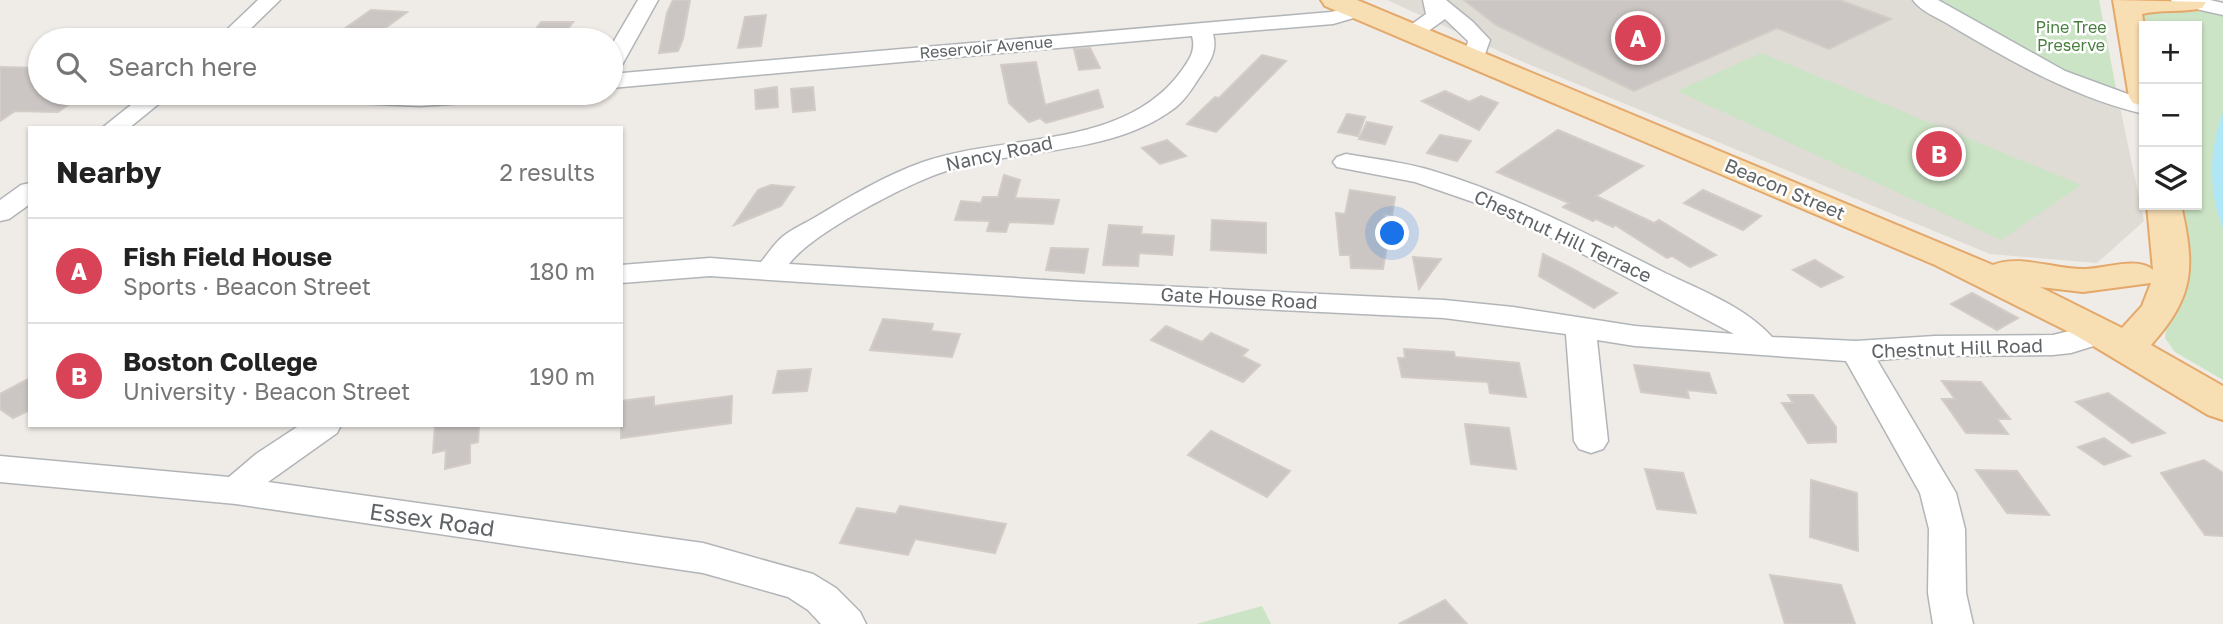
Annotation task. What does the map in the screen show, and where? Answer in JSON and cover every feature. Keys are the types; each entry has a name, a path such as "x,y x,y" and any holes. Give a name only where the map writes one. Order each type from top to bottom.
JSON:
{"main road":[{"name":"Beacon Street","path":"1334,0 1948,257 2106,335 2223,405"},
{"path":"2142,84 2127,5 2187,1"},
{"path":"2106,335 2119,300 2138,275 2167,220"},
{"path":"2106,335 2160,309 2172,278 2167,220"},
{"path":"1948,257 2006,272 2059,280 2102,280 2138,275"}],"street":[{"path":"240,28 271,0"},
{"path":"623,44 648,0"},
{"path":"1923,0 2068,81 2109,98 2139,106"},
{"path":"1412,32 1436,17 1435,1"},
{"path":"1435,1 1479,40 1476,52 1469,56"},
{"path":"2187,1 2223,9"},
{"name":"Reservoir Avenue","path":"623,80 737,67 1333,18 1360,10"},
{"name":"Nancy Road","path":"769,271 788,246 802,236 910,176 983,154 1107,130 1141,117 1168,101 1202,59 1206,43 1200,29"},
{"path":"117,126 144,105"},
{"name":"Chestnut Hill Terrace","path":"1346,162 1439,180 1501,205 1572,237 1720,312 1748,329 1763,346"},
{"path":"0,213 28,192"},
{"name":"Gate House Road","path":"623,274 686,267 1444,309 1648,338 1856,351"},
{"path":"1581,327 1591,441"},
{"name":"Chestnut Hill Road","path":"1953,624 1947,604 1945,580 1948,541 1945,515 1938,493 1856,351 1934,346 2053,345 2106,335"},
{"path":"236,491 268,463 322,427"},
{"name":"Essex Road","path":"0,469 236,491 703,558 800,585 822,599 846,624"}],"shaded area":[{"path":"1387,0 1932,0 2103,87 2116,88 2139,197 2139,210 2142,210 2144,221 2097,263 1990,254 1521,61"}],"green space":[{"name":"Pine Tree Preserve","path":"1932,0 2099,0 2116,88 2089,84"},
{"path":"2177,5 2223,13 2223,380 2175,352 2165,338 2166,327 2190,273 2179,210 2202,210 2202,21 2145,21 2143,15 2159,7"},
{"path":"1761,53 2081,185 2001,240 1677,91"},
{"path":"1262,606 1271,624 1196,624"}],"water":[{"path":"2223,113 2223,228 2215,200 2212,170 2215,141"}],"building":[{"path":"673,0 690,0 683,39 678,51 659,53 667,13"},
{"path":"1464,0 1839,0 1891,19 1829,49 1777,28 1634,91 1496,25"},
{"path":"371,10 407,12 385,28 345,28"},
{"path":"766,15 761,46 738,48 745,17"},
{"path":"541,22 573,22 569,28 537,28"},
{"path":"1090,48 1100,68 1079,70 1074,49"},
{"path":"1262,55 1286,61 1216,132 1187,124 1215,97 1219,98"},
{"path":"1036,62 1045,105 1098,90 1103,107 1046,123 1040,118 1029,122 1009,103 1001,65"},
{"path":"0,67 28,68 28,105 68,105 58,112 15,111 0,121"},
{"path":"777,87 778,107 756,109 755,90"},
{"path":"813,87 815,110 793,112 791,89"},
{"path":"1445,91 1469,102 1481,96 1498,103 1479,130 1422,101"},
{"path":"1347,114 1365,117 1358,136 1338,132"},
{"path":"1367,122 1392,127 1385,144 1359,139"},
{"path":"1558,130 1643,166 1596,196 1654,223 1659,220 1716,255 1690,267 1672,256 1667,258 1615,225 1613,227 1596,219 1593,221 1563,207 1569,203 1497,172"},
{"path":"1440,135 1471,141 1457,161 1427,153"},
{"path":"1167,140 1186,156 1160,164 1142,148"},
{"path":"1004,175 1020,180 1015,198 1059,200 1053,224 1009,222 1006,232 987,231 990,221 955,220 961,201 981,203 983,197 998,197"},
{"path":"771,185 794,187 781,206 734,225 758,190"},
{"path":"1350,190 1395,197 1392,215 1384,214 1388,239 1383,269 1351,268 1350,255 1340,255 1336,213 1345,214"},
{"path":"1703,190 1761,216 1743,230 1684,203"},
{"path":"1212,220 1266,223 1266,253 1211,250"},
{"path":"1109,225 1142,227 1141,234 1174,236 1172,255 1139,253 1138,266 1103,265"},
{"path":"1051,248 1088,249 1084,273 1046,270"},
{"path":"1543,254 1617,293 1594,308 1539,276"},
{"path":"1413,257 1441,259 1419,289"},
{"path":"1815,260 1843,277 1821,287 1793,270"},
{"path":"1972,293 2018,318 1997,330 1951,304"},
{"path":"883,319 933,324 931,331 960,334 952,357 870,350"},
{"path":"1166,326 1202,342 1211,333 1248,350 1242,356 1260,365 1243,382 1151,340"},
{"path":"1404,349 1454,352 1455,357 1519,363 1526,397 1490,393 1488,382 1402,377 1398,358 1405,358"},
{"path":"1634,365 1709,373 1716,393 1687,390 1689,398 1641,392"},
{"path":"811,369 807,391 773,393 778,371"},
{"path":"28,379 28,411 13,418 0,409 0,394"},
{"path":"1942,381 1981,382 2010,419 1997,419 2008,434 1966,433 1942,399 1955,399"},
{"path":"2108,393 2165,433 2132,443 2076,402"},
{"path":"1788,395 1813,395 1836,427 1836,442 1808,443 1782,403 1793,403"},
{"path":"732,396 731,423 621,438 623,401 654,397 654,406"},
{"path":"1465,424 1509,428 1516,469 1471,464"},
{"path":"435,427 479,427 478,442 470,444 470,463 445,469 446,450 433,453"},
{"path":"1211,431 1290,471 1267,497 1188,455"},
{"path":"2104,438 2130,456 2104,465 2078,447"},
{"path":"2204,460 2223,473 2223,536 2205,535 2161,473"},
{"path":"1645,469 1683,473 1696,513 1657,509"},
{"path":"1976,470 2017,471 2049,515 2007,513"},
{"path":"1811,480 1857,493 1858,551 1810,537"},
{"path":"900,506 1006,524 995,553 915,539 908,555 840,543 857,508 896,514"},
{"path":"1770,575 1841,585 1855,624 1785,624"},
{"path":"1445,600 1467,624 1399,624"}],"place":[{"name":"Fish Field House","path":"1638,38"},
{"name":"Boston College","path":"1939,154"}]}
